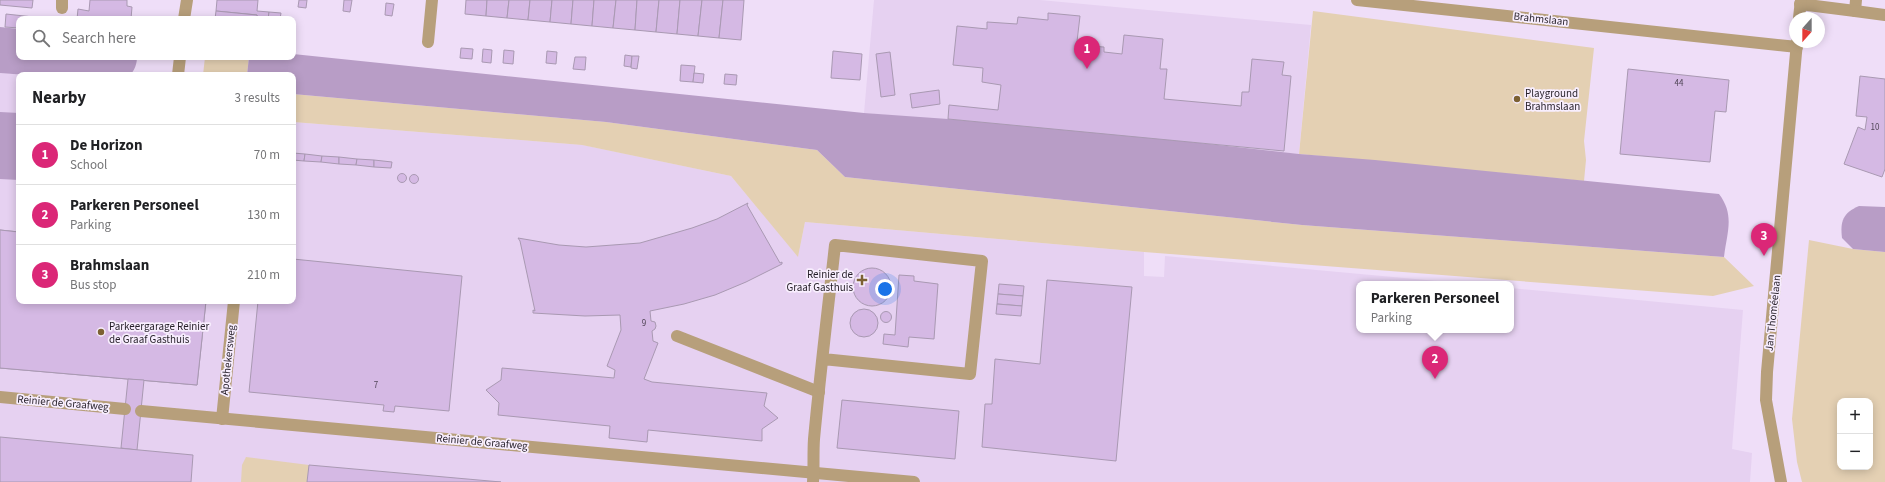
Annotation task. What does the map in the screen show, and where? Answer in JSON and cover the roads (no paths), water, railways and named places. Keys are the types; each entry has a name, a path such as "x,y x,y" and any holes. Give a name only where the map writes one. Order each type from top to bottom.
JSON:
{"street":[{"path":"184,16 187,0"},
{"path":"428,42 432,0"},
{"name":"Brahmslaan","path":"1357,0 1380,1 1789,44"},
{"path":"1800,12 1801,2 1856,5 1885,15"},
{"name":"Jan Thoméelaan","path":"1782,482 1766,400 1767,372 1797,48"},
{"path":"178,72 180,60"},
{"path":"813,478 814,441 835,244 982,261 970,374 823,359"},
{"name":"Apothekersweg","path":"222,419 234,304"},
{"path":"677,336 819,392"},
{"name":"Reinier de Graafweg","path":"0,398 125,410"},
{"name":"Reinier de Graafweg","path":"141,411 813,478 914,482"}],"place":[{"name":"De Horizon","path":"1087,69"},
{"name":"Playground Brahmslaan","path":"1517,99"},
{"name":"Brahmslaan","path":"1764,256"},
{"name":"Reinier de Graaf Gasthuis","path":"862,280"},
{"name":"Parkeergarage Reinier de Graaf Gasthuis","path":"101,332"},
{"name":"Parkeren Personeel","path":"1435,379"}]}
